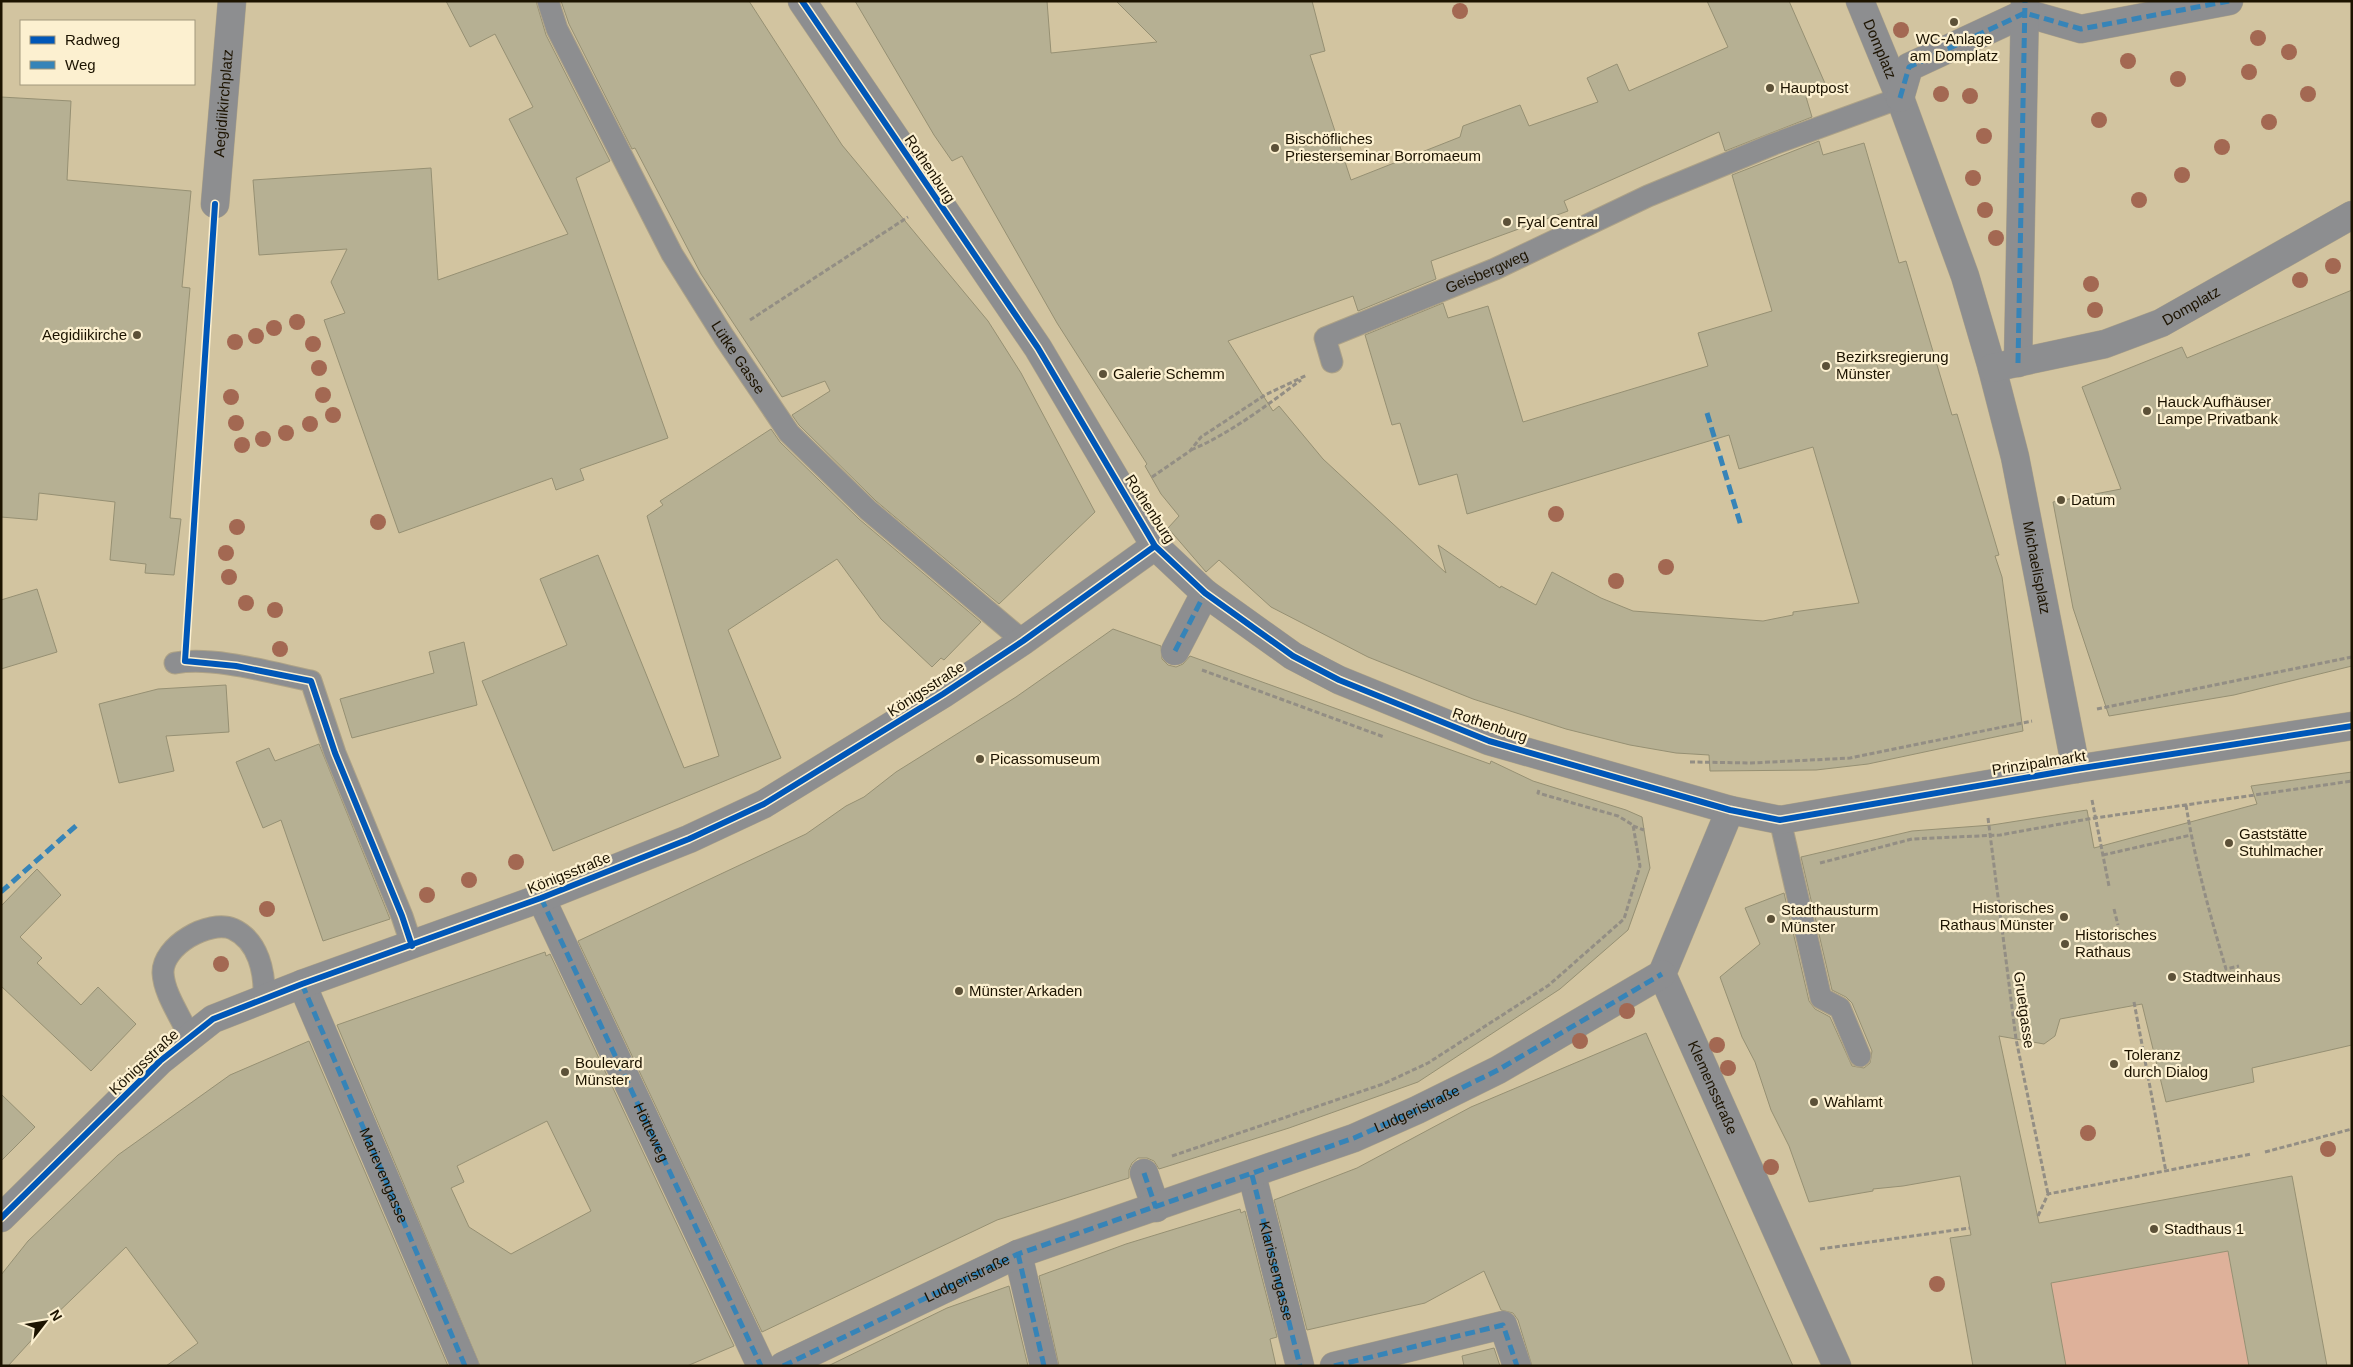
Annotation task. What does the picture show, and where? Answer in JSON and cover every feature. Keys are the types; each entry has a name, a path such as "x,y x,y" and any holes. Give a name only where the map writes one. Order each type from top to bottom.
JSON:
{"street":[{"name":"Aegidiikirchplatz","path":"215,204 232,1"},
{"name":"Rothenburg","path":"802,1 1038,348 1155,546 1206,593 1293,656 1339,680 1489,741 1730,810"},
{"name":"Domplatz","path":"1860,1 1900,98 1965,276 2005,366 2105,344 2162,323 2352,215"},
{"path":"2005,366 2025,7 2081,29 2229,1"},
{"name":"Domplatz","path":"1900,98 1909,67 2025,7"},
{"name":"Michaelisplatz","path":"2005,366 2017,465 2080,768"},
{"name":"Königsstraße","path":"1,1218 160,1060 213,1019 264,998 541,898 689,839 764,804 943,694 1023,640 1155,546"},
{"path":"1175,651 1206,593"},
{"name":"Prinzipalmarkt","path":"1730,810 1780,820 2080,768 2352,726"},
{"path":"1662,974 1730,810"},
{"name":"Hötteweg","path":"541,898 761,1366"},
{"name":"Ludgeristraße","path":"783,1366 1018,1254 1252,1175 1354,1138 1417,1110 1498,1070 1662,974"},
{"name":"Klemensstraße","path":"1662,974 1836,1366"},
{"name":"Marievengasse","path":"302,984 465,1366"},
{"path":"1144,1173 1156,1208"},
{"name":"Klarissengasse","path":"1252,1175 1300,1366"},
{"path":"1018,1254 1044,1366"},
{"path":"1334,1366 1503,1325 1517,1366"}],"lane":[{"name":"Lütke Gasse","path":"548,1 557,29 672,254 724,337 788,433 868,510 1023,640"},
{"name":"Geisbergweg","path":"1332,362 1325,338 1495,269 1674,185 1774,144 1900,98"},
{"path":"175,662 185,661 236,666 311,681 335,753 402,916 412,946"},
{"path":"1780,820 1821,998 1840,1008 1860,1056"},
{"path":"190,1036 165,983 163,971 168,956 179,942 197,933 214,928 232,929 245,937 256,953 265,973 264,998"}],"path":[{"path":"724,337 936,199"},
{"path":"1125,496 1190,451 1206,444 1251,415 1308,375 1265,395 1201,437 1190,451"},
{"path":"2106,708 2352,656"},
{"path":"1199,669 1394,740"},
{"path":"1710,762 1751,763 1850,758 2022,723"},
{"path":"2080,768 2095,818 2109,886"},
{"path":"1812,866 1912,838 1990,835 2352,780"},
{"path":"1541,784 1538,793 1618,816 1644,830"},
{"path":"2186,805 2191,835 2226,969 2239,966"},
{"path":"1168,1157 1383,1084 1428,1063 1549,985 1624,919 1640,866 1633,825"},
{"path":"2103,855 2191,835"},
{"path":"2114,909 2118,925"},
{"path":"2134,1002 2166,1172"},
{"path":"2265,1152 2352,1129"},
{"path":"2038,1216 2048,1194 2251,1154"},
{"path":"1786,1253 1970,1228"}],"shaded area":[{"path":"2228,1251 2249,1366 2066,1366 2051,1283"}],"building":[{"path":"446,1 536,1 546,35 610,161 576,178 668,438 580,469 584,480 556,490 552,478 399,533 324,320 345,313 331,282 347,249 259,255 253,180 431,168 438,280 568,234 509,119 533,107 495,34 470,47"},
{"path":"561,1 749,1 842,145 988,321 1021,373 1095,512 999,604 876,501 799,425 792,415 830,391 825,381 782,397 701,274 635,148 632,149 569,24"},
{"path":"855,1 1047,1 1051,53 1157,42 1116,1 1312,1 1325,51 1310,55 1351,180 1460,137 1463,126 1520,105 1529,126 1598,102 1587,78 1617,64 1629,91 1728,47 1707,1 1789,1 1827,88 1806,97 1812,117 1725,151 1719,132 1564,201 1568,211 1431,261 1436,279 1358,311 1353,296 1228,341 1273,411 1279,406 1323,459 1446,573 1438,545 1500,588 1501,586 1536,605 1552,572 1601,598 1633,611 1763,621 1793,615 1793,612 1859,603 1813,447 1739,469 1729,435 1467,514 1457,474 1419,485 1400,423 1392,425 1365,335 1443,303 1448,318 1488,306 1523,422 1708,366 1698,333 1772,311 1732,175 1819,141 1823,155 1864,143 1899,263 1906,261 1952,415 1957,414 1999,555 1995,556 2002,577 2023,731 1868,764 1816,770 1710,771 1709,755 1676,753 1630,745 1566,729 1473,699 1368,657 1271,607 1219,560 1206,572 1168,528 1179,516 1161,494 1145,466 1147,464 1057,323 962,156 952,161 934,135"},
{"path":"1,97 71,101 67,180 191,191 182,287 190,288 170,518 181,519 174,575 145,573 146,564 110,560 115,502 39,493 37,520 1,517"},
{"path":"2352,290 2352,666 2234,695 2109,716 2073,608 2053,502 2121,489 2082,387 2182,347 2187,358"},
{"path":"771,429 780,442 859,519 981,622 944,660 941,658 932,667 881,619 837,559 728,630 781,758 553,851 482,681 567,645 540,579 598,555 684,768 719,756 647,516 663,505 660,501"},
{"path":"37,589 57,652 1,669 1,600"},
{"name":"Münster Arkaden","path":"1113,629 1161,646 1162,659 1168,665 1176,667 1183,664 1190,656 1490,764 1491,761 1533,781 1626,810 1642,817 1650,868 1628,930 1560,989 1418,1082 1289,1128 1159,1169 1154,1161 1147,1158 1138,1158 1132,1163 1129,1170 1129,1178 997,1220 762,1332 578,941 806,834 846,806 864,797 896,772 1016,697"},
{"path":"464,642 477,705 352,738 340,699 434,673 429,652"},
{"path":"226,685 229,732 166,736 174,771 119,783 99,704 158,689"},
{"path":"319,744 390,919 323,941 281,820 263,828 236,762 269,748 275,761"},
{"path":"2352,772 2352,1045 2252,1068 2254,1082 2166,1102 2142,1004 2060,1019 2055,1036 2044,1044 1999,1036 2039,1223 2292,1176 2327,1366 2249,1366 2228,1251 2051,1283 2066,1366 1973,1366 1950,1238 1971,1235 1960,1176 1873,1189 1873,1191 1809,1202 1789,1146 1771,1110 1755,1062 1742,1037 1720,977 1760,944 1745,908 1784,893 1809,1001 1815,1009 1830,1017 1852,1066 1864,1068 1870,1063 1872,1051 1852,1003 1846,997 1832,990 1801,857 1912,831 1992,825 2087,810 2094,848 2257,804 2251,786"},
{"path":"37,869 61,895 20,937 42,958 37,963 81,1005 98,987 136,1024 91,1071 1,986 1,906"},
{"path":"545,952 546,956 550,954 734,1346 687,1366 480,1366 337,1025","holes":["547,1121 591,1211 511,1254 469,1227 451,1188 464,1182 457,1166"]},
{"path":"1646,1033 1793,1366 1532,1366 1518,1320 1513,1313 1501,1310 1484,1271 1425,1303 1307,1330 1274,1200 1357,1168 1471,1107"},
{"path":"309,1041 448,1366 166,1366 198,1343 126,1247 48,1322 8,1366 1,1366 1,1275 28,1241 118,1155 230,1075"},
{"path":"1,1094 35,1127 1,1161"},
{"path":"1240,1209 1241,1213 1245,1211 1277,1337 1270,1339 1276,1366 1059,1366 1039,1276 1126,1244"},
{"path":"1009,1286 1028,1366 828,1366 947,1308"},
{"path":"1494,1348 1500,1366 1464,1366 1462,1356"}],"marked path":[{"path":"2018,363 2025,1"},
{"path":"1900,98 1909,67 2025,13 2081,29 2229,1"},
{"path":"1707,413 1741,526"},
{"path":"1175,651 1205,593"},
{"path":"1,892 78,824"},
{"path":"541,898 761,1366"},
{"path":"783,1366 1018,1254 1354,1138 1417,1110 1498,1070 1662,974"},
{"path":"302,984 465,1366"},
{"path":"1144,1173 1156,1208"},
{"path":"1252,1175 1300,1366"},
{"path":"1018,1254 1044,1366"},
{"path":"1334,1366 1503,1325 1517,1366"}],"cycle path":[{"path":"802,1 1038,348 1155,546 1205,593 1293,656 1339,680 1489,741 1730,810 1780,820 2076,769 2352,726"},
{"path":"215,204 185,661 236,666 311,681 335,753 402,916 412,946"},
{"path":"1,1218 160,1061 213,1019 302,984 541,898 689,839 764,804 943,694 1023,641 1155,546"}],"place":[{"name":"WC-Anlage am Domplatz","path":"1954,22"},
{"name":"Hauptpost","path":"1770,88"},
{"name":"Bischöfliches Priesterseminar Borromaeum","path":"1275,148"},
{"name":"Fyal Central","path":"1507,222"},
{"name":"Aegidiikirche","path":"137,335"},
{"name":"Bezirksregierung Münster","path":"1826,366"},
{"name":"Galerie Schemm","path":"1103,374"},
{"name":"Hauck Aufhäuser Lampe Privatbank","path":"2147,411"},
{"name":"Datum","path":"2061,500"},
{"name":"Picassomuseum","path":"980,759"},
{"name":"Gaststätte Stuhlmacher","path":"2229,843"},
{"name":"Historisches Rathaus Münster","path":"2064,917"},
{"name":"Stadthausturm Münster","path":"1771,919"},
{"name":"Historisches Rathaus","path":"2065,944"},
{"name":"Stadtweinhaus","path":"2172,977"},
{"name":"Münster Arkaden","path":"959,991"},
{"name":"Toleranz durch Dialog","path":"2114,1064"},
{"name":"Boulevard Münster","path":"565,1072"},
{"name":"Wahlamt","path":"1814,1102"},
{"name":"Stadthaus 1","path":"2154,1229"}]}
